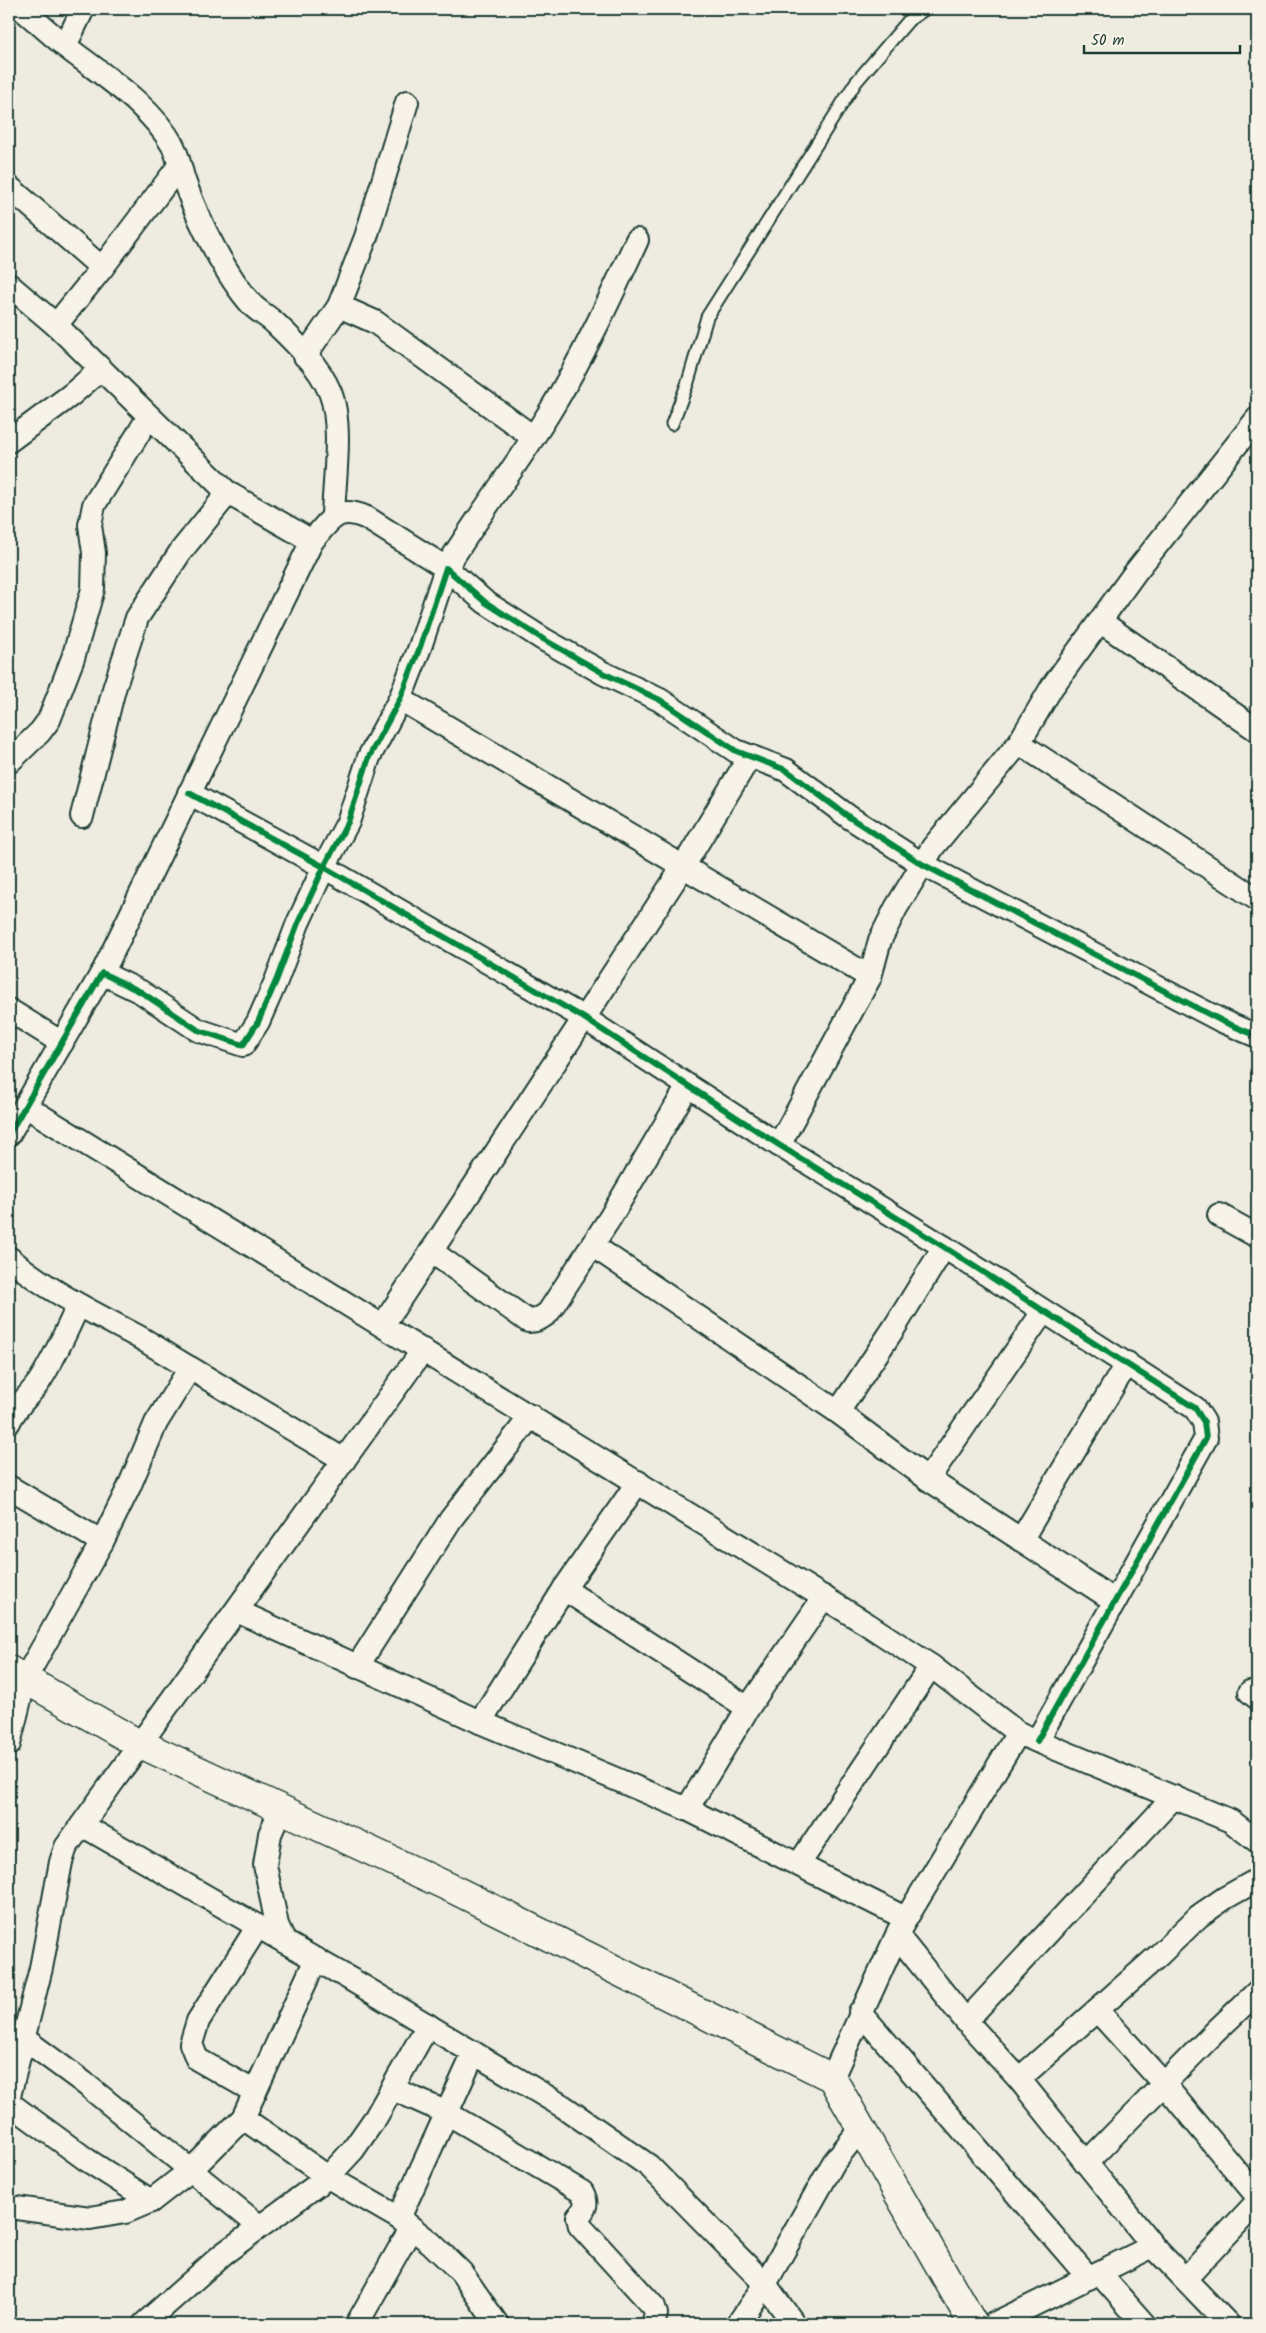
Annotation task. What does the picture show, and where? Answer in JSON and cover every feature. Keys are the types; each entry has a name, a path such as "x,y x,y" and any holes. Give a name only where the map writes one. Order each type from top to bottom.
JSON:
{"street":[{"path":"22,9 138,105 162,130 173,148 205,230 226,266 253,305 276,324 317,369 330,392 337,418 333,516"},
{"path":"65,46 83,9"},
{"path":"305,356 339,306 366,237 407,102"},
{"path":"56,326 179,166"},
{"path":"9,187 102,268"},
{"path":"99,980 102,973 142,992 198,1030 243,1045 258,1022 298,923 324,866 348,822 369,757 400,699 420,647 446,568 479,515 549,413 598,326 637,240"},
{"path":"9,285 56,326 148,418 228,493 312,540"},
{"path":"339,306 376,322 533,436"},
{"path":"9,441 71,395 101,369"},
{"path":"9,762 40,732 49,720 74,658 92,589 94,552 90,525 94,505 148,418"},
{"path":"779,1145 870,977 880,940 896,908 933,847 1019,742 1052,687 1134,574 1257,419"},
{"path":"82,816 114,688 137,618 181,551 228,493"},
{"path":"9,1134 99,980 312,540 333,516 342,513 353,513 367,518 446,568 485,602 543,640 604,673 660,700 736,751 786,770 849,817 922,864 1222,1021 1257,1036"},
{"path":"1101,622 1257,730"},
{"path":"400,699 870,977"},
{"path":"1019,742 1257,899"},
{"path":"383,1325 684,866 750,756"},
{"path":"189,793 324,866 584,1018 779,1145 1127,1363 1195,1408 1204,1422 1206,1438 1115,1601 1028,1737 901,1927 860,2012 832,2078"},
{"path":"9,1010 62,1043"},
{"path":"431,1251 528,1320 535,1321 548,1313 592,1245 688,1086"},
{"path":"25,1106 824,1598 931,1666 1028,1737 1231,1821 1257,1841"},
{"path":"1219,1215 1257,1236"},
{"path":"592,1245 838,1412 928,1480 1115,1601"},
{"path":"838,1412 894,1328 944,1247"},
{"path":"9,1258 31,1277 78,1306 139,1337 344,1460"},
{"path":"9,1422 14,1411 32,1392 55,1357 78,1306"},
{"path":"928,1480 1043,1312"},
{"path":"9,2096 41,1968 60,1862 66,1847 423,1350"},
{"path":"1021,1540 1127,1363"},
{"path":"9,1744 17,1675 102,1542 129,1487 156,1423 190,1368"},
{"path":"357,1667 451,1519 531,1416"},
{"path":"480,1722 564,1589 638,1482"},
{"path":"9,1487 102,1542"},
{"path":"564,1589 748,1708"},
{"path":"687,1809 748,1708 824,1598"},
{"path":"237,1611 480,1722 687,1809 799,1864 901,1927 966,2021 1019,2079 1153,2246 1186,2278 1228,2324"},
{"path":"799,1864 931,1666"},
{"path":"17,1675 141,1745 451,1888 832,2078 973,2324"},
{"path":"966,2021 1174,1798"},
{"path":"281,1809 270,1834 265,1864 277,1925 285,1942"},
{"path":"82,1825 428,2025 564,2107 649,2166 765,2284 794,2324"},
{"path":"1019,2079 1098,2010 1199,1916 1225,1898 1257,1880"},
{"path":"255,2092 197,2059 191,2044 198,2021 258,1926"},
{"path":"9,2207 90,2218 125,2212 151,2201 191,2170 243,2118 316,1959"},
{"path":"1086,2163 1257,1992"},
{"path":"1098,2010 1164,2084 1257,2196"},
{"path":"860,2012 1094,2275 1144,2324"},
{"path":"144,2324 224,2254 328,2178 353,2150 393,2089 428,2025"},
{"path":"23,2038 83,2082 260,2226"},
{"path":"357,2324 405,2223 446,2112 474,2053"},
{"path":"393,2089 446,2112 582,2192 587,2203 586,2208 578,2217 580,2226 654,2307 656,2314 653,2324"},
{"path":"9,2103 87,2160 151,2201"},
{"path":"243,2118 328,2178 405,2223 431,2243 461,2272 497,2324"},
{"path":"738,2324 765,2284 834,2162 860,2128"},
{"path":"1186,2278 1257,2202"},
{"path":"994,2324 1153,2246"}],"lane":[{"path":"672,424 688,382 707,317 856,82 910,20 925,9"}],"cycle path":[{"path":"9,1134 102,973 141,992 198,1030 243,1045 258,1022 298,923 324,867 348,822 369,757 400,699 420,647 446,568 485,602 543,639 603,673 660,700 736,751 786,770 849,817 922,864 1222,1021 1257,1036"},
{"path":"189,793 324,867 584,1018 779,1145 944,1247 1195,1408 1204,1422 1206,1438 1037,1741"}]}
